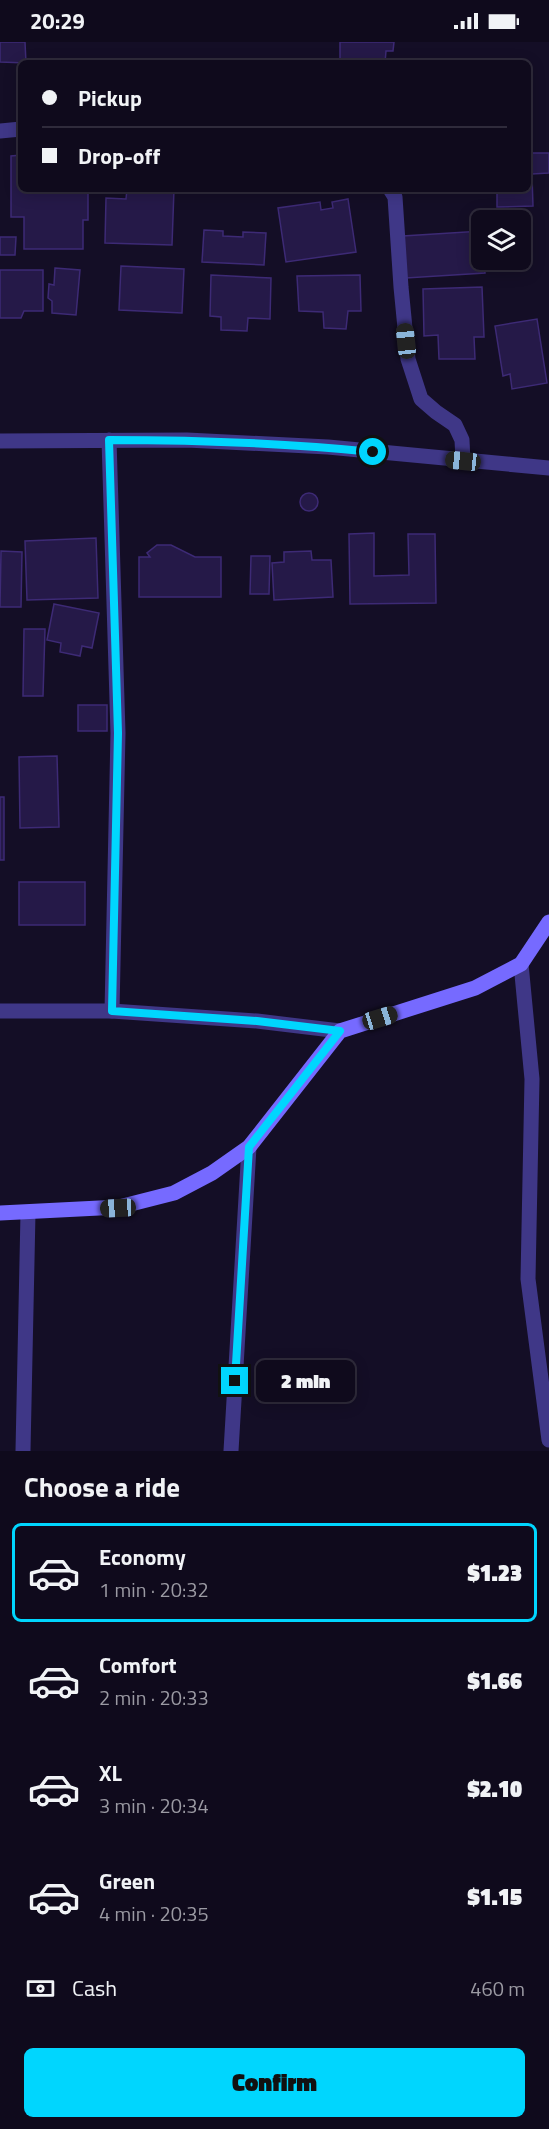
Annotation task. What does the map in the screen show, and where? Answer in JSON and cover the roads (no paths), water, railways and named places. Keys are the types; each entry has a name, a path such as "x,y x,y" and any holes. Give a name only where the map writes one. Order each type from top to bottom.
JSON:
{"street":[{"path":"0,131 18,129"},
{"path":"392,192 395,197 408,359 421,399 455,424 462,440 463,461"},
{"path":"109,440 118,733 112,1011"},
{"path":"0,441 187,440 316,446 549,468"},
{"path":"0,1011 112,1011 257,1021 340,1031 475,988 521,964 549,922"},
{"path":"521,964 532,1079 528,1279 549,1440"},
{"path":"0,1213 118,1208 174,1193 212,1173 249,1147 340,1031"},
{"path":"231,1451 249,1147"},
{"path":"23,1451 28,1213"}]}
